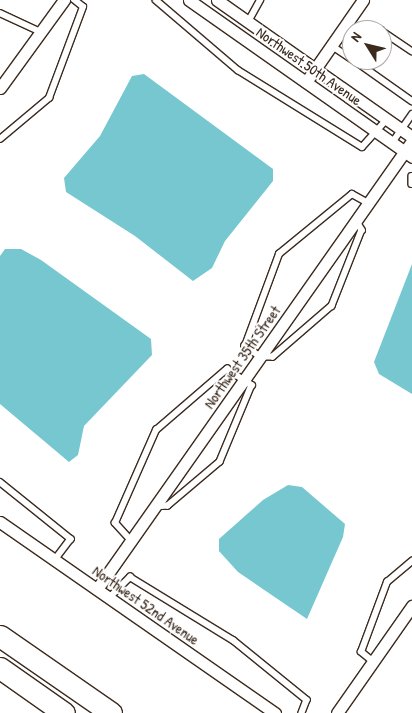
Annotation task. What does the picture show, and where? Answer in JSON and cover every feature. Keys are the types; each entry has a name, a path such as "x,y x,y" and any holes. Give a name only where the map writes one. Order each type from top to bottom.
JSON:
{"highway":[{"path":"0,636 111,713"},
{"path":"0,668 64,713"}],"street":[{"path":"0,88 64,0"},
{"name":"Northwest 50th Avenue","path":"190,0 408,154"},
{"name":"Northwest 50th Avenue","path":"217,0 412,137"},
{"path":"306,82 364,0"},
{"name":"Northwest 35th Street","path":"97,589 368,203 408,154 412,141"},
{"name":"Northwest 52nd Avenue","path":"0,522 275,713"},
{"path":"337,713 412,606"}],"lane":[{"path":"0,139 49,98 83,6 74,0"},
{"path":"156,0 238,70 362,147 378,133 387,119"},
{"path":"248,22 260,0"},
{"path":"0,13 41,32"},
{"path":"392,37 412,51"},
{"path":"331,46 342,53"},
{"path":"367,70 412,101"},
{"path":"392,143 412,114"},
{"path":"412,176 412,184"},
{"path":"356,220 362,230 332,306 273,357 260,357 244,346 279,254 352,194 368,203"},
{"path":"131,541 115,523 156,430 227,369 252,385 220,462 168,506 155,507"},
{"path":"0,482 71,539 55,560"},
{"path":"372,661 361,652 387,582 412,561"},
{"path":"110,598 130,577 233,640 306,700 302,713"}],"water":[{"path":"144,74 273,169 273,181 225,241 212,268 193,281 135,236 66,192 64,178 100,136 132,76"},
{"path":"5,249 21,249 41,260 151,339 152,355 84,426 78,455 69,462 0,404 0,256"},
{"path":"412,264 412,394 379,374 374,362"},
{"path":"288,485 302,487 345,524 343,537 307,619 238,572 219,551 219,539 263,500"}]}
